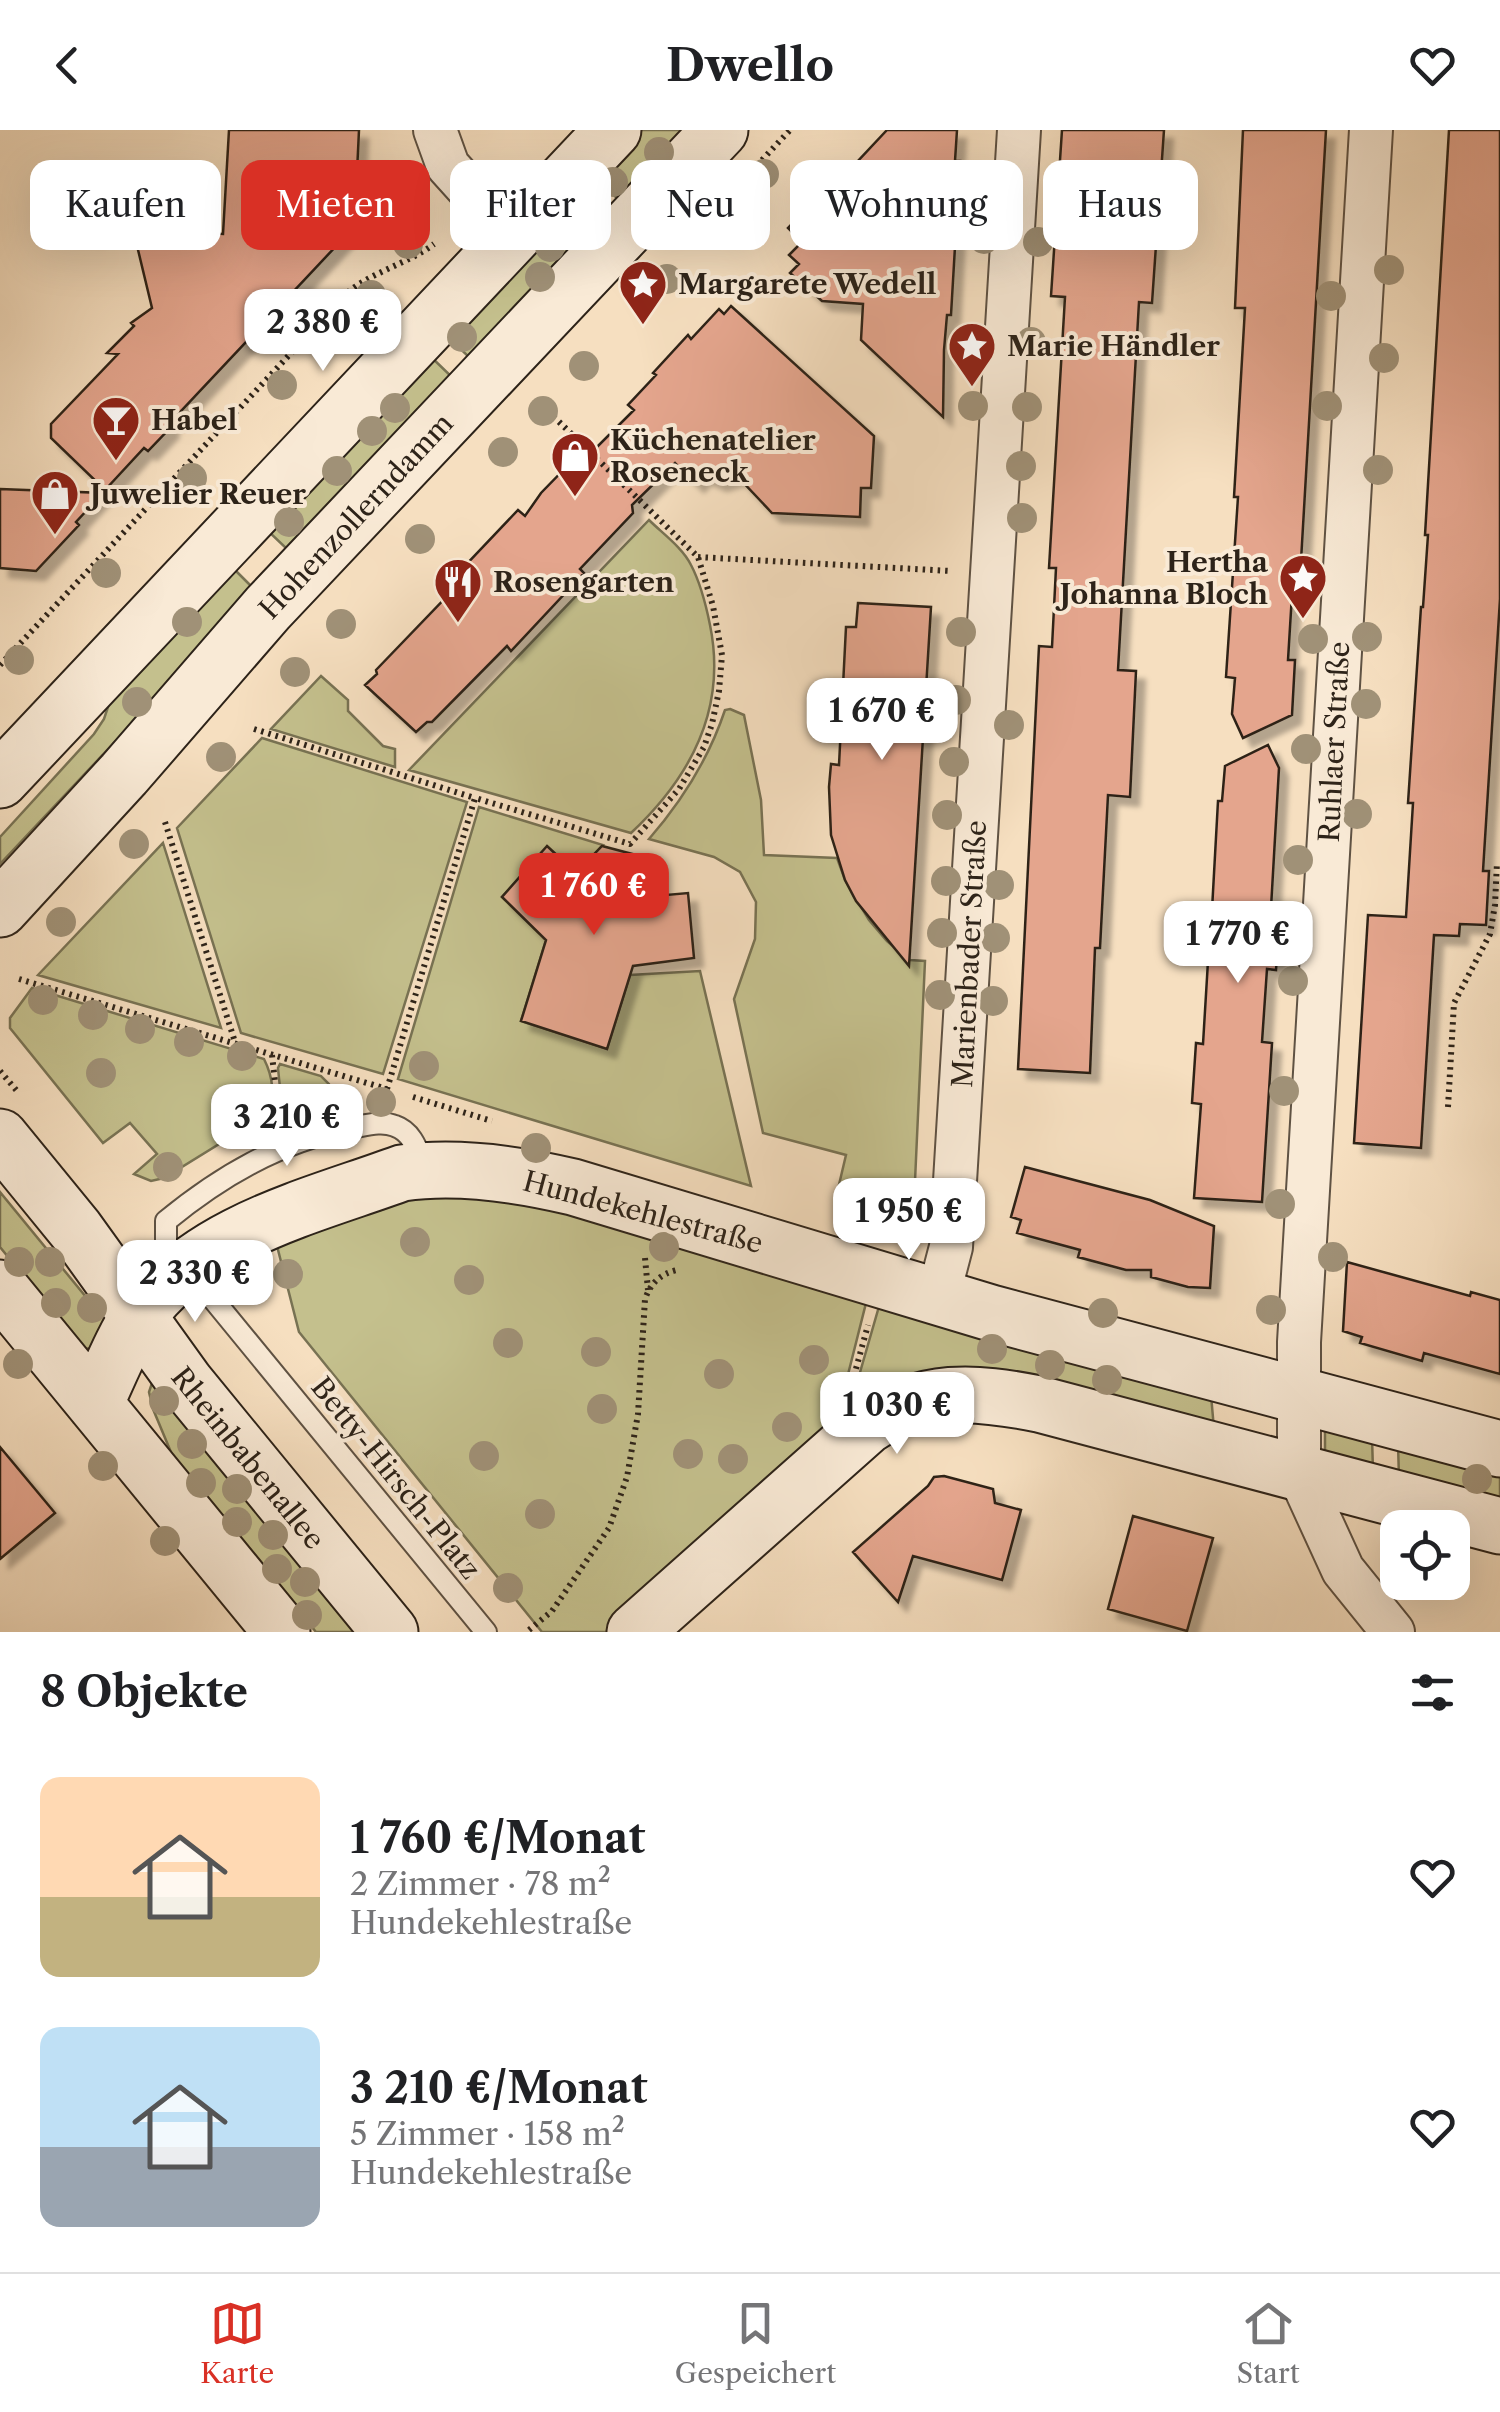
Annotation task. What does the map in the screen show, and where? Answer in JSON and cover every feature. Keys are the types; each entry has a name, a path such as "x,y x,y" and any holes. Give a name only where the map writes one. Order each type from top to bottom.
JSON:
{"main road":[{"path":"584,160 613,130"},
{"name":"Hohenzollerndamm","path":"0,909 290,585 720,130"},
{"path":"0,780 499,250"},
{"path":"234,530 290,585"},
{"name":"Rheinbabenallee","path":"0,1138 76,1230 163,1289 186,1383 390,1632"},
{"name":"Hundekehlestraße","path":"163,1289 228,1240 402,1173 425,1170 513,1175 572,1187 938,1297 1500,1449"},
{"path":"0,1288 282,1632"},
{"path":"95,1404 163,1289"},
{"path":"635,1632 867,1426 921,1399 963,1394 1012,1398 1500,1526"}],"street":[{"path":"435,130 450,168"},
{"name":"Marienbader Straße","path":"938,1297 951,1247 1019,130"},
{"name":"Ruhlaer Straße","path":"1300,1474 1297,1396 1304,1249 1371,130"},
{"path":"1300,1474 1343,1570 1393,1632"}],"lane":[{"name":"Betty-Hirsch-Platz","path":"163,1289 486,1632"}],"path":[{"path":"0,665 348,292 443,237"},
{"path":"254,730 630,844 679,790 698,757 712,724 722,655 698,557 552,415"},
{"path":"698,557 957,571"},
{"path":"387,1089 475,798"},
{"path":"165,822 235,1043"},
{"path":"1448,1107 1454,1004 1490,934 1497,862"},
{"path":"19,979 509,1126"},
{"path":"272,1055 279,1122"},
{"path":"529,1630 552,1611 609,1528 626,1477 638,1414 645,1300 658,1277 690,1269"},
{"path":"852,1382 868,1324"}],"shaded area":[{"path":"640,130 693,130 665,160 631,160 631,196 623,204 611,192 611,160"},
{"path":"526,250 578,250 473,361 446,335"},
{"path":"428,354 455,380 288,550 268,531"},
{"path":"649,520 683,553 695,572 710,625 713,685 708,713 687,764 671,789 631,833 409,770"},
{"path":"233,568 251,586 253,595 0,864 0,837 94,734 110,701"},
{"path":"321,676 348,700 348,711 383,746 395,749 395,767 271,729"},
{"path":"725,710 744,715 761,800 764,855 837,858 869,920 910,960 925,961 914,1203 838,1189 846,1155 763,1133 734,999 755,939 756,902 740,872 714,857 649,839 693,778"},
{"path":"262,738 467,802 383,1074 241,1033 177,828"},
{"path":"479,807 603,845 591,858 604,871 596,891 547,847 502,897 546,940 521,1021 607,1049 630,975 700,971 751,1186 398,1079"},
{"path":"163,843 221,1028 38,975"},
{"path":"32,988 264,1059 272,1087 270,1117 261,1122 246,1092 218,1108 232,1136 164,1178 151,1181 134,1174 157,1154 130,1123 103,1143 10,1028 10,1018"},
{"path":"280,1064 321,1076 329,1084 327,1102 314,1108 282,1108"},
{"path":"0,1192 104,1319 91,1348 81,1347 0,1247"},
{"path":"410,1195 508,1196 867,1299 835,1426 606,1632 542,1632 299,1332 276,1242"},
{"path":"880,1303 1211,1395 1214,1429 848,1414"},
{"path":"152,1383 361,1632 316,1632 173,1457 153,1409 149,1392"},
{"path":"1325,1429 1372,1437 1373,1471 1325,1454"},
{"path":"1398,1444 1500,1471 1500,1505 1399,1478"}],"building":[{"path":"229,130 359,130 358,160 241,160 241,250 332,250 168,425 170,428 148,451 144,448 105,490 51,438 51,424 118,354 107,353 134,326 131,323 152,308 138,250 221,250"},
{"path":"887,130 957,130 955,160 859,160"},
{"path":"1062,130 1164,130 1162,160 1060,160"},
{"path":"1243,130 1326,130 1300,578 1293,578 1288,660 1295,660 1292,715 1243,738 1232,714 1235,678 1226,677 1245,308 1235,308"},
{"path":"1449,130 1500,130 1500,599 1483,871 1489,871 1486,925 1460,924 1459,936 1434,935 1421,1148 1354,1143 1368,915 1406,917 1413,803 1408,803 1428,535"},
{"path":"794,250 955,250 951,315 947,315 944,350 943,417 861,340 863,304 822,301 790,273 799,264 789,255"},
{"path":"1054,250 1156,250 1152,303 1139,302 1118,670 1136,671 1130,797 1108,795 1100,948 1095,948 1090,1073 1018,1069 1039,646 1052,647 1056,568 1049,568 1065,297 1051,296"},
{"path":"731,306 874,436 871,488 861,488 860,517 772,513 737,476 718,482 703,475 695,483 675,463 632,505 633,513 580,569 584,573 511,651 507,646 432,722 416,732 365,685 377,674 376,670 450,593 444,588 518,510 525,516 541,493 580,453 586,458 634,410 628,405 688,335 691,339 719,309 724,314"},
{"path":"0,489 103,493 36,571 0,568"},
{"path":"858,603 931,607 909,966 856,901 831,835 829,787 831,764 839,765 846,627 856,627"},
{"path":"1268,745 1279,768 1271,908 1280,909 1276,970 1267,969 1262,1042 1272,1043 1262,1202 1194,1198 1201,1104 1192,1103 1196,1043 1203,1044 1208,961 1201,960 1204,909 1212,910 1218,801 1222,801 1225,766"},
{"path":"547,846 576,873 602,846 640,856 644,897 688,893 694,958 633,966 607,1049 521,1021 546,940 502,897"},
{"path":"1025,1167 1150,1200 1214,1226 1210,1288 1188,1287 1151,1277 1151,1270 1126,1270 1078,1257 1080,1250 1017,1233 1021,1220 1011,1217"},
{"path":"1347,1262 1470,1296 1471,1292 1500,1300 1500,1374 1424,1353 1422,1361 1360,1343 1362,1337 1343,1331"},
{"path":"0,1447 55,1513 0,1559"},
{"path":"934,1477 993,1489 995,1503 1021,1510 1002,1580 913,1556 898,1602 853,1552"},
{"path":"1133,1516 1213,1538 1187,1631 1108,1609"}],"place":[{"name":"Margarete Wedell","path":"643,326"},
{"name":"Marie Händler","path":"972,388"},
{"name":"Habel","path":"116,462"},
{"name":"Küchenatelier Roseneck","path":"575,498"},
{"name":"Juwelier Reuer","path":"55,536"},
{"name":"Hertha Johanna Bloch","path":"1303,620"},
{"name":"Rosengarten","path":"458,624"}]}
